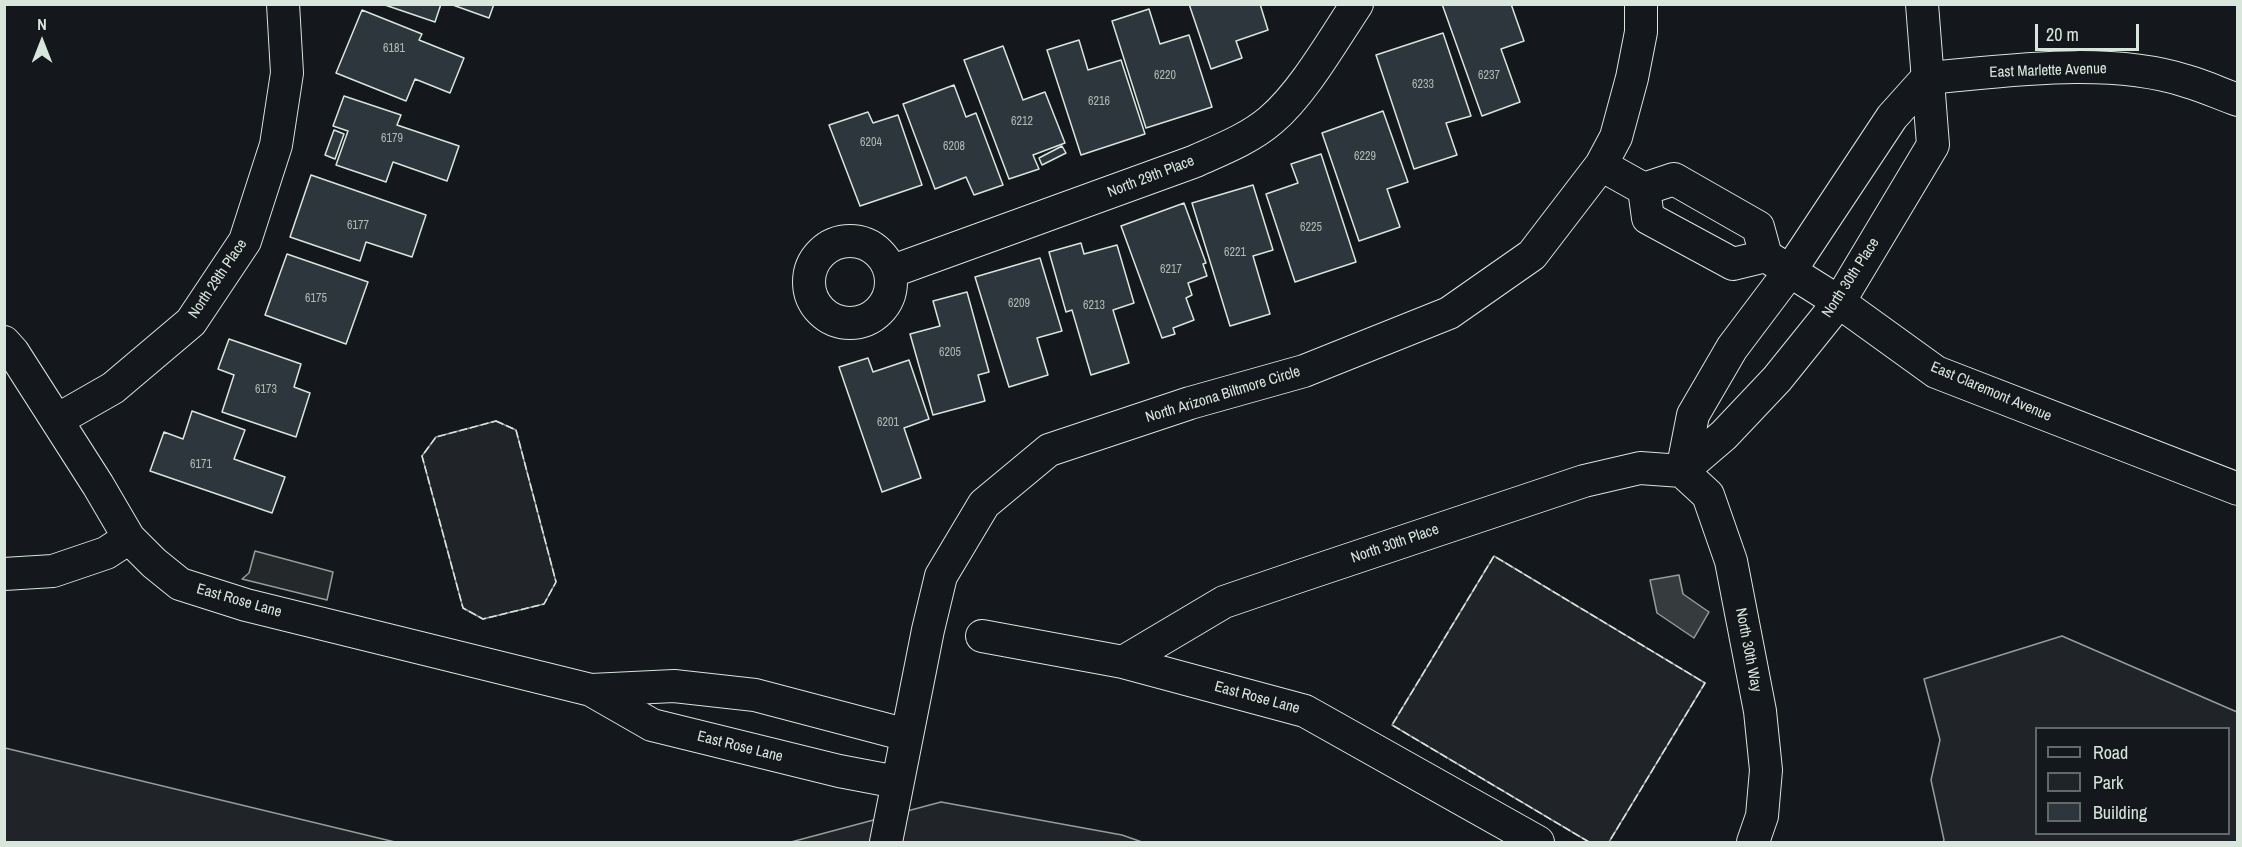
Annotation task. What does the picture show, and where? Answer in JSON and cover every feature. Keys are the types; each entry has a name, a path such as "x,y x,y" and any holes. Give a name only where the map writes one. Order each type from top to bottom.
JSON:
{"street":[{"name":"North 29th Place","path":"57,420 113,388 191,322 245,241 276,145 286,73 282,4"},
{"name":"North 29th Place","path":"890,272 1183,166 1242,140 1271,121 1292,99 1357,4"},
{"name":"North Arizona Biltmore Circle","path":"886,843 940,576 984,504 1049,450 1190,403 1304,371 1449,313 1532,255 1601,165 1616,137 1632,78 1641,32 1641,4"},
{"name":"North 30th Place","path":"1123,662 1224,602 1300,576 1584,481 1640,468 1682,471 1724,435 1777,379 1839,302 1933,145 1922,4"},
{"name":"East Marlette Avenue","path":"1927,78 2077,68 2127,69 2185,80 2238,100"},
{"path":"1682,471 1693,415 1778,264 1892,117 1927,78"},
{"path":"1601,165 1644,189 1674,179 1758,227 1778,264"},
{"path":"1644,189 1648,218 1690,242 1733,264 1778,264"},
{"name":"East Claremont Avenue","path":"1778,264 1839,302 1936,372 2238,489"},
{"name":"East Rose Lane","path":"4,342 13,352 57,420 129,538 154,563 180,584 246,605 591,690 652,725 839,771 897,782"},
{"name":"North 30th Way","path":"1682,471 1708,495 1731,561 1760,711 1766,770 1762,816 1753,843"},
{"path":"4,574 53,571 106,553 129,538"},
{"name":"East Rose Lane","path":"982,636 1123,662 1305,711 1538,843"},
{"name":"East Rose Lane","path":"591,690 674,686 754,695 907,735"}],"green space":[{"path":"496,421 516,430 556,582 544,604 483,619 463,608 422,456 436,437"},
{"path":"1494,556 1705,683 1609,842 1589,842 1392,725"},
{"path":"2062,636 2237,712 2237,842 1943,842 1931,780 1940,740 1924,679"},
{"path":"5,748 395,842 5,842"},
{"path":"941,802 1122,835 1142,842 791,842"}],"shaded area":[{"path":"255,551 333,572 327,600 242,579 249,573"},
{"path":"1679,575 1683,594 1709,612 1694,638 1657,613 1650,580"}],"building":[{"path":"382,4 441,4 435,22"},
{"path":"450,4 494,4 489,18"},
{"path":"1189,4 1260,4 1268,30 1236,41 1242,58 1211,69"},
{"path":"1442,4 1511,4 1524,41 1501,49 1520,102 1482,116"},
{"path":"1149,9 1160,44 1189,35 1212,107 1146,128 1112,21"},
{"path":"362,10 422,34 419,40 464,58 450,93 415,79 406,101 336,73"},
{"path":"1443,33 1471,116 1446,123 1457,155 1414,169 1376,55"},
{"path":"1079,40 1088,70 1121,60 1145,134 1081,155 1047,50"},
{"path":"1003,46 1023,100 1045,92 1065,143 1033,155 1039,169 1009,179 964,60"},
{"path":"954,85 966,117 976,113 1003,185 974,195 966,177 935,189 903,104"},
{"path":"344,96 401,115 397,125 459,146 447,181 393,162 386,182 336,165 348,131 333,126"},
{"path":"1383,111 1408,182 1387,189 1400,227 1359,241 1322,133"},
{"path":"868,112 873,123 898,115 922,185 860,206 829,125"},
{"path":"334,130 344,134 335,159 325,155"},
{"path":"1062,146 1066,153 1042,165 1039,158"},
{"path":"1321,154 1356,262 1295,282 1266,194 1298,183 1291,164"},
{"path":"311,175 426,215 412,257 366,242 360,261 290,237"},
{"path":"1253,185 1273,250 1253,256 1270,314 1230,326 1192,203"},
{"path":"1184,203 1206,263 1203,264 1207,276 1188,283 1192,295 1186,298 1194,320 1173,328 1175,334 1162,338 1121,226"},
{"path":"1081,243 1084,254 1117,245 1134,303 1113,310 1129,363 1091,375 1072,310 1066,312 1049,252"},
{"path":"287,254 368,282 346,344 265,315"},
{"path":"1040,258 1062,331 1037,338 1048,375 1009,387 975,277"},
{"path":"967,292 989,372 978,375 985,401 933,415 910,334 940,326 933,301"},
{"path":"229,339 301,364 294,387 310,393 296,437 222,412 234,375 218,369"},
{"path":"868,358 873,372 909,360 929,419 904,428 921,478 882,492 839,367"},
{"path":"192,411 245,430 234,459 285,477 272,513 150,471 164,432 183,439"}],"fence":[{"path":"496,421 516,430 556,582 544,604 483,619 463,608 422,456 436,437 496,421"},
{"path":"1589,842 1392,725 1494,556 1705,683 1609,842"}]}
